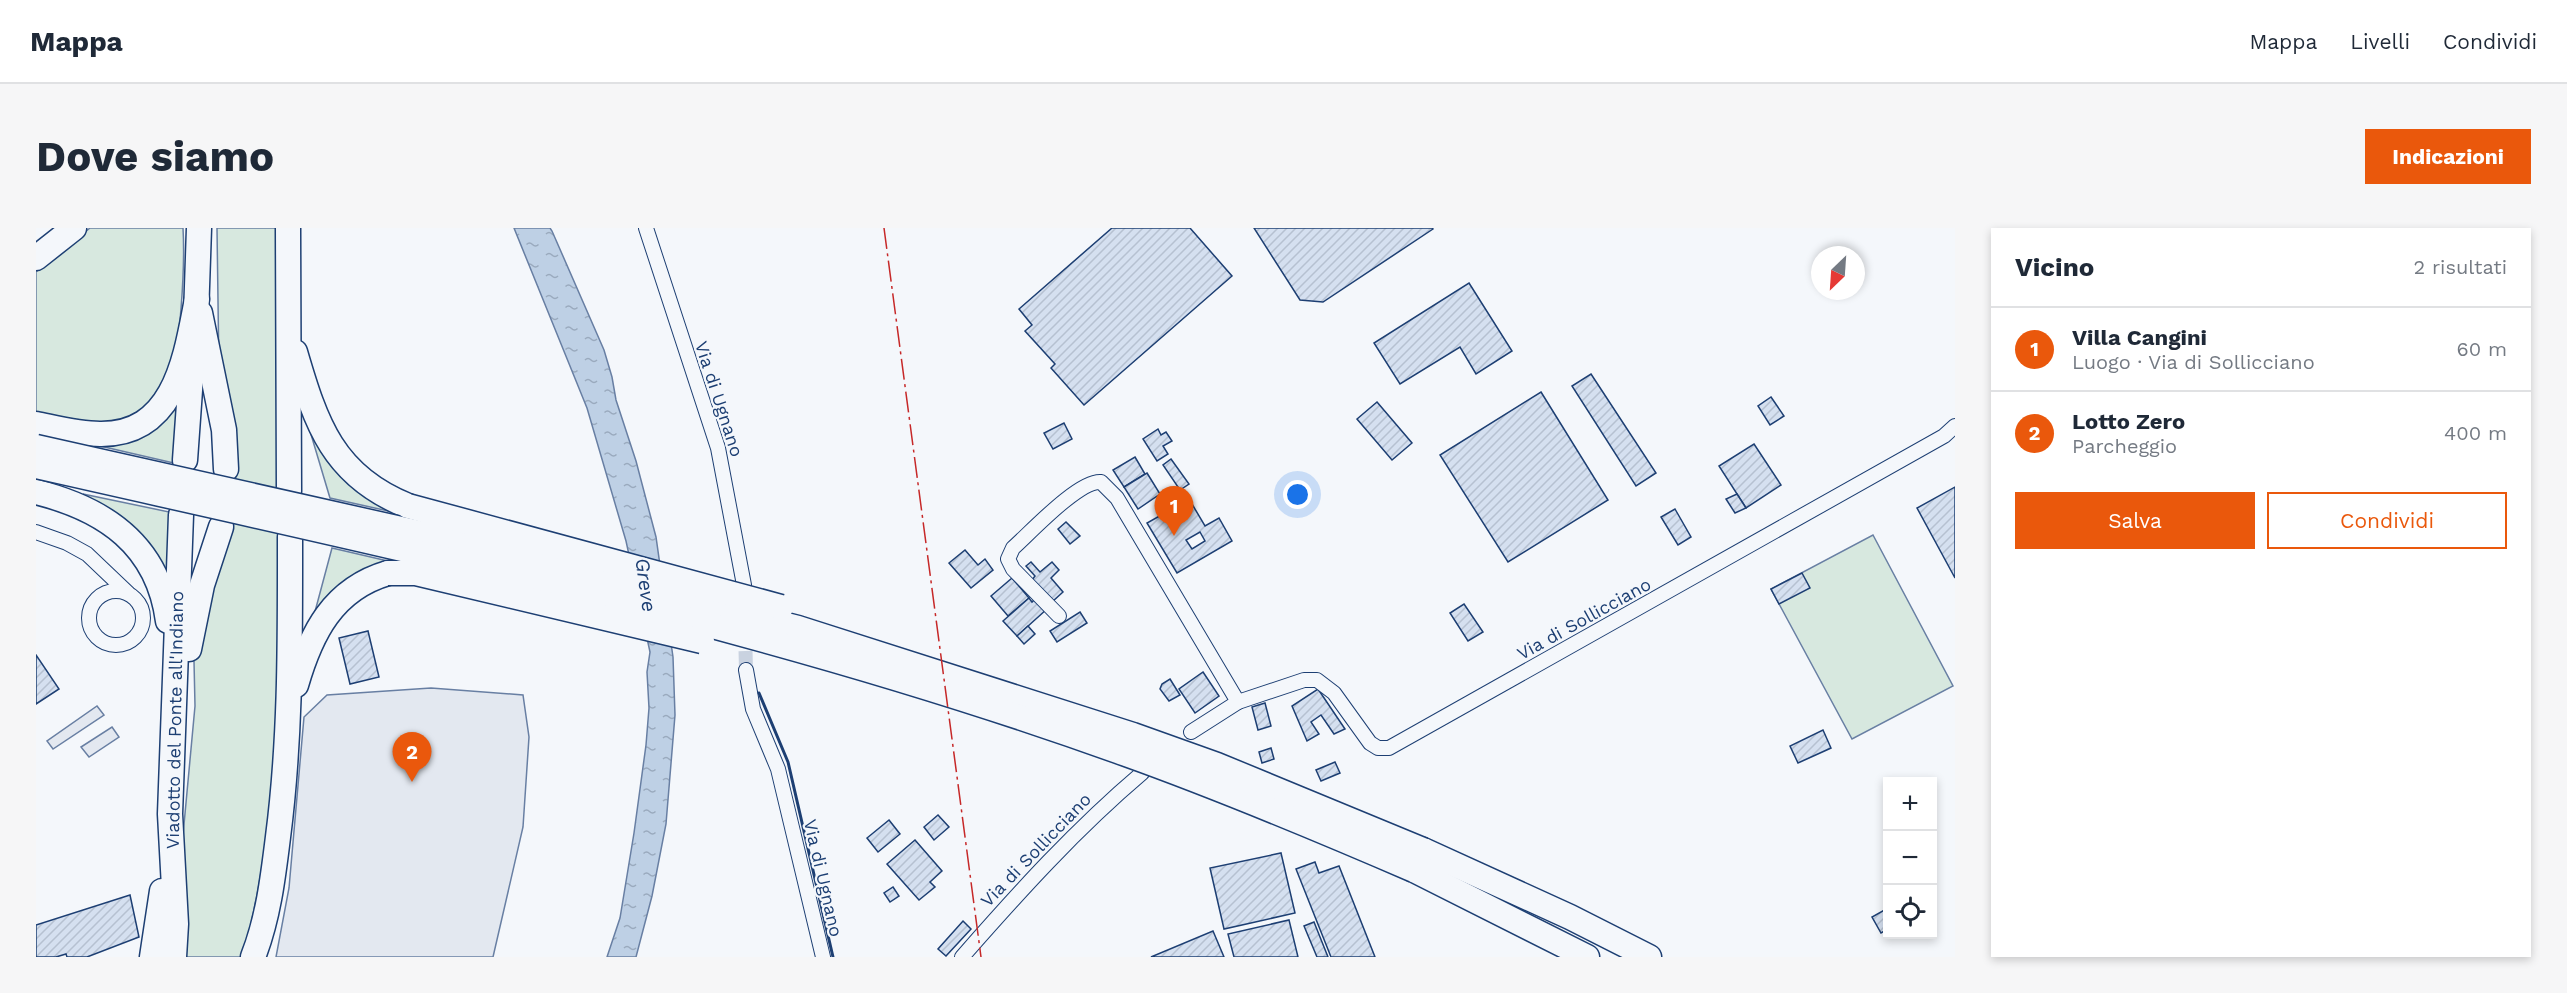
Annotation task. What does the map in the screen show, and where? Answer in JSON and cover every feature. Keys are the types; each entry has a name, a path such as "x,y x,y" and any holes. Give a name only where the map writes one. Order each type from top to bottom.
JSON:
{"highway":[{"path":"36,258 74,228"},
{"path":"185,460 197,299 199,228"},
{"path":"288,228 289,491"},
{"path":"36,424 86,433 111,434 125,431 148,417 165,402 180,377 197,299"},
{"path":"197,299 210,373 224,430 226,469"},
{"path":"287,324 305,388 327,440 365,484 408,506 672,576 852,628 1129,744 1300,821 1419,860 1570,917 1649,957"},
{"path":"36,447 468,544 798,628 1129,744"},
{"path":"36,466 610,599 1129,744"},
{"path":"36,492 63,499 94,511 106,519 134,545 153,572 167,615 173,716"},
{"name":"Viadotto del Ponte all'Indiano","path":"176,924 170,814 181,515"},
{"name":"Viadotto del Ponte all'Indiano","path":"174,957 184,807 189,638 202,585 221,527"},
{"path":"257,950 273,882 283,796 289,711 290,537"},
{"path":"289,711 301,667 315,632 347,592 361,583 388,573 416,573 743,650 890,692 1129,744"},
{"path":"152,957 159,920 170,814"},
{"path":"1419,860 1587,957"}],"street":[{"name":"Via di Ugnano","path":"646,228 718,448 744,585"},
{"name":"Via di Sollicciano","path":"1191,732 1238,702 1304,680 1317,680 1334,693 1370,743 1378,748 1389,747 1944,436 1955,426"},
{"path":"1059,616 1013,570 1008,559 1013,548 1080,488 1094,482 1101,482 1117,498 1238,702"},
{"path":"36,532 77,548 129,594 141,607 142,624 133,639 116,645 99,638 90,623 92,606 105,593 121,591 129,594"},
{"path":"105,573 105,593"},
{"name":"Via di Ugnano","path":"746,670 753,710 775,759 781,779 823,957"},
{"name":"Via di Sollicciano","path":"962,957 1023,887 1090,819 1142,773"}],"shaded area":[{"path":"90,228 183,228 183,285 179,330 168,383 152,402 136,413 120,421 104,424 75,422 36,415 36,272"},
{"path":"217,228 279,228 277,699 264,855 243,957 177,957 178,889 195,706 194,661 229,523 236,474 219,374"},
{"path":"182,394 178,464 100,446 122,442"},
{"path":"307,421 406,515 330,498"},
{"path":"83,494 174,513 171,585 116,514"},
{"path":"1873,535 1953,686 1852,739 1771,589"},
{"path":"332,548 405,565 373,569 350,578 332,594 313,619"},
{"path":"431,688 523,695 529,737 523,827 493,957 276,957 289,888 304,717 327,695"},
{"path":"97,706 104,715 53,749 47,741"},
{"path":"112,727 119,737 89,757 81,747"}],"water":[{"name":"Greve","path":"514,228 550,228 552,231 604,350 616,400 636,461 656,537 673,657 675,715 666,824 652,896 636,957 607,957 620,918 634,833 646,745 649,708 647,672 650,652 626,541 587,408"}],"building":[{"path":"1112,228 1190,228 1232,276 1084,405 1051,368 1055,364 1025,331 1032,325 1019,309"},
{"path":"1254,228 1433,229 1323,302 1300,300"},
{"path":"1469,283 1512,351 1476,374 1460,347 1400,384 1374,343"},
{"path":"1591,374 1656,473 1636,486 1572,386"},
{"path":"1541,392 1608,500 1508,562 1440,455"},
{"path":"1771,397 1784,416 1770,425 1758,406"},
{"path":"1377,402 1412,443 1392,460 1357,419"},
{"path":"1064,423 1072,439 1053,449 1044,433"},
{"path":"1158,429 1161,435 1166,432 1172,441 1163,446 1168,454 1157,461 1143,439"},
{"path":"1754,444 1781,485 1746,508 1719,466"},
{"path":"1135,457 1145,474 1124,487 1113,470"},
{"path":"1171,459 1189,484 1180,490 1163,465"},
{"path":"1147,473 1160,494 1138,509 1124,487"},
{"path":"1955,487 1955,578 1917,508"},
{"path":"1737,494 1746,508 1735,513 1726,499"},
{"path":"1192,504 1205,526 1219,518 1232,541 1177,573 1147,523 1163,514 1167,520","holes":["1200,532 1205,541 1192,549 1186,540"]},
{"path":"1675,509 1691,537 1678,545 1661,517"},
{"path":"1066,522 1080,536 1070,544 1058,529"},
{"path":"965,550 978,565 985,559 993,570 971,588 949,563"},
{"path":"1031,562 1040,572 1052,562 1059,570 1051,578 1063,592 1052,602 1032,580 1035,576 1026,566"},
{"path":"1802,573 1810,588 1779,604 1771,589"},
{"path":"1012,578 1029,598 1008,616 991,596"},
{"path":"1037,597 1047,609 1017,636 1003,621 1029,598 1032,602"},
{"path":"1464,604 1483,632 1468,641 1450,613"},
{"path":"1080,612 1087,623 1057,642 1050,631"},
{"path":"1028,626 1035,634 1024,644 1017,636"},
{"path":"368,631 379,677 350,684 339,638"},
{"path":"36,655 59,689 36,704"},
{"path":"1203,672 1219,696 1195,713 1179,689"},
{"path":"1170,679 1180,695 1169,701 1160,689 1162,684"},
{"path":"1318,689 1345,729 1334,734 1321,715 1311,722 1319,734 1307,741 1292,706"},
{"path":"1265,703 1271,726 1258,730 1252,707"},
{"path":"1823,730 1831,748 1798,763 1790,746"},
{"path":"1271,748 1274,759 1262,763 1259,752"},
{"path":"1335,762 1340,773 1321,781 1316,770"},
{"path":"938,815 949,827 934,840 924,827"},
{"path":"889,820 900,834 878,852 867,838"},
{"path":"915,840 942,871 930,882 935,887 919,900 887,864"},
{"path":"1281,853 1295,913 1224,929 1210,868"},
{"path":"1315,862 1319,873 1339,866 1375,957 1331,957 1296,869"},
{"path":"893,887 899,896 890,902 884,893"},
{"path":"130,895 139,937 87,957 67,957 66,954 56,957 36,957 36,925"},
{"path":"1883,911 1883,932 1881,933 1872,917"},
{"path":"1289,920 1298,957 1234,957 1228,934"},
{"path":"963,921 971,929 946,956 938,949"},
{"path":"1314,922 1328,957 1317,957 1304,926"},
{"path":"1213,931 1224,957 1151,957"}],"tunnel":[{"path":"745,630 746,670"}],"wall":[{"path":"759,693 788,762 833,957"}],"power":[{"path":"884,228 981,957"}],"place":[{"name":"Villa Cangini","path":"1174,536"},
{"name":"Lotto Zero","path":"412,782"}]}
